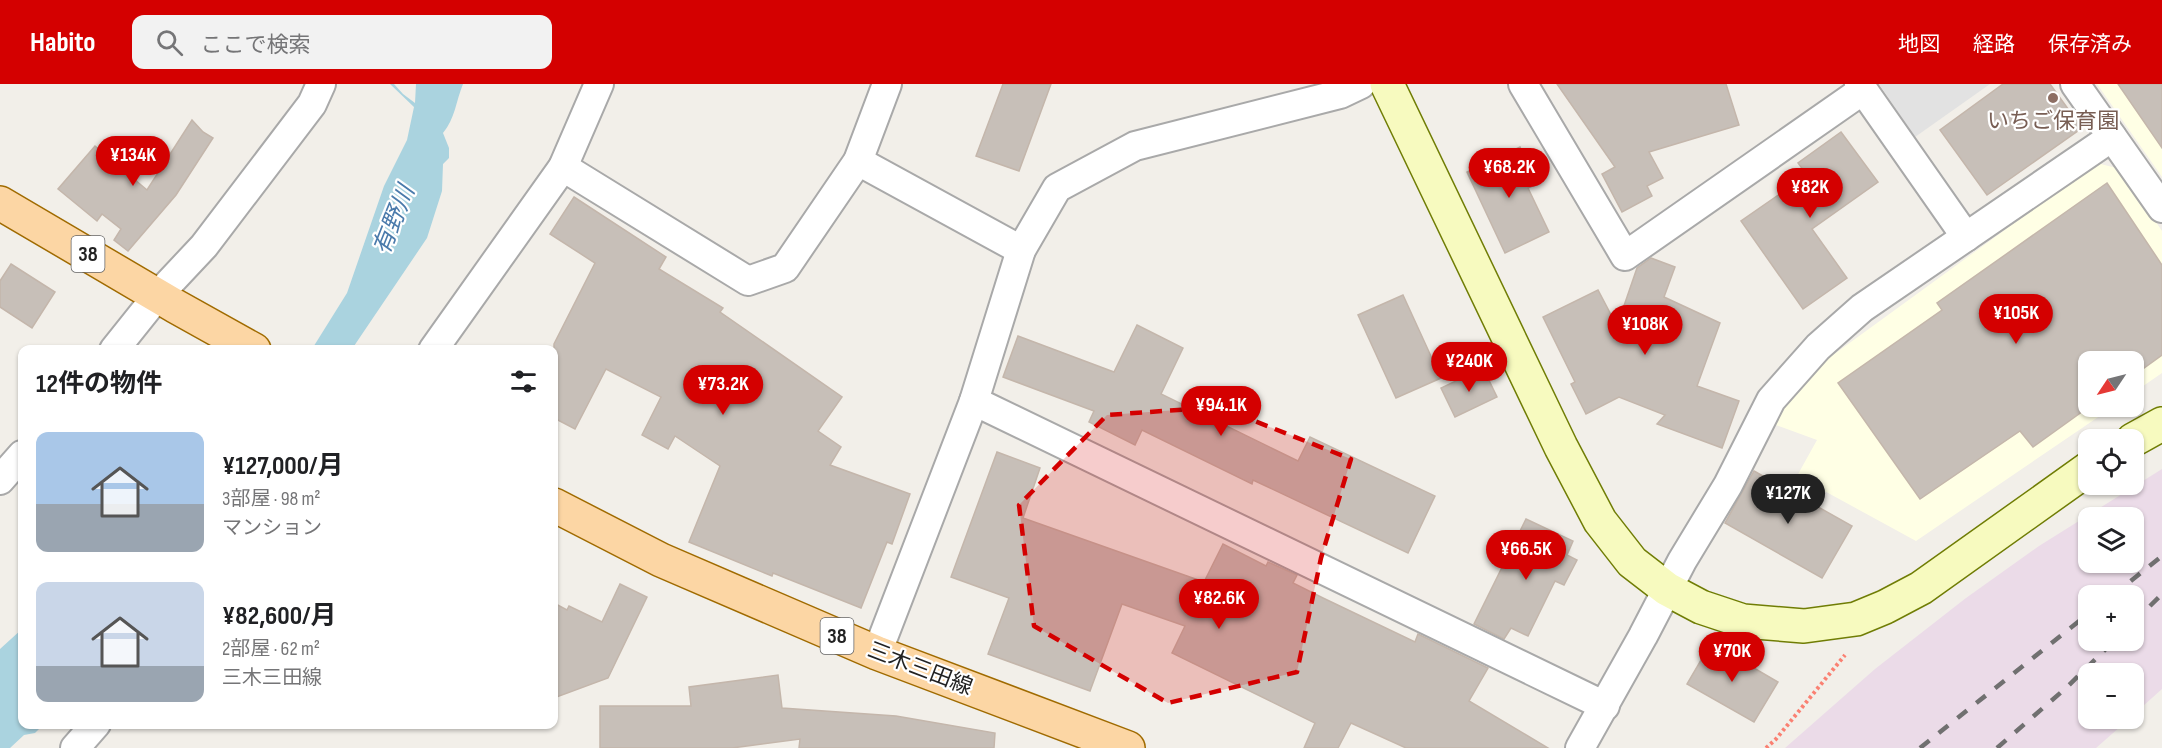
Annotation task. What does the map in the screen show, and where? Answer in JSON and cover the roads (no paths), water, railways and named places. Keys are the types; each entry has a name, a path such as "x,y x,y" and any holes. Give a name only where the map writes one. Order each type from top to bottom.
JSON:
{"main road":[{"name":"38","path":"0,203 245,345"},
{"name":"三木三田線","path":"558,507 661,560 877,653 1128,748"}],"street":[{"path":"119,345 167,301 204,246 312,104 321,84"},
{"path":"437,345 563,167 599,84"},
{"path":"563,167 748,281 785,268 858,162 887,84"},
{"path":"877,653 974,401 1022,250 1058,188 1135,146 1340,94 1361,84"},
{"path":"1387,84 1561,447 1600,521 1632,562 1667,590 1701,607 1743,621 1804,626 1856,619 1886,607 1921,588 2078,476"},
{"path":"1523,84 1625,256 1861,87 1966,237"},
{"path":"2075,84 2162,208"},
{"path":"1580,748 1728,485 1771,400 1818,347 1862,308 2112,137"},
{"path":"858,162 1022,250"},
{"path":"974,401 1605,706"},
{"path":"2144,434 2162,424"},
{"path":"0,480 18,459"},
{"path":"75,748 92,729"}],"water":[{"name":"有野川","path":"390,84 394,84 415,103 416,84 463,84 453,116 443,133 449,148 449,158 443,164 442,191 427,238 355,345 314,345 347,293 384,186 407,140 414,107"},
{"path":"18,633 18,729 39,729 35,733 24,735 10,748 0,748 0,649"}],"railway":[{"path":"2126,585 2162,556"},
{"path":"2144,612 2162,594"},
{"path":"1920,748 2078,622"},
{"path":"1997,748 2066,688 2104,651"}],"place":[{"name":"いちご保育園","path":"2053,98"}]}
